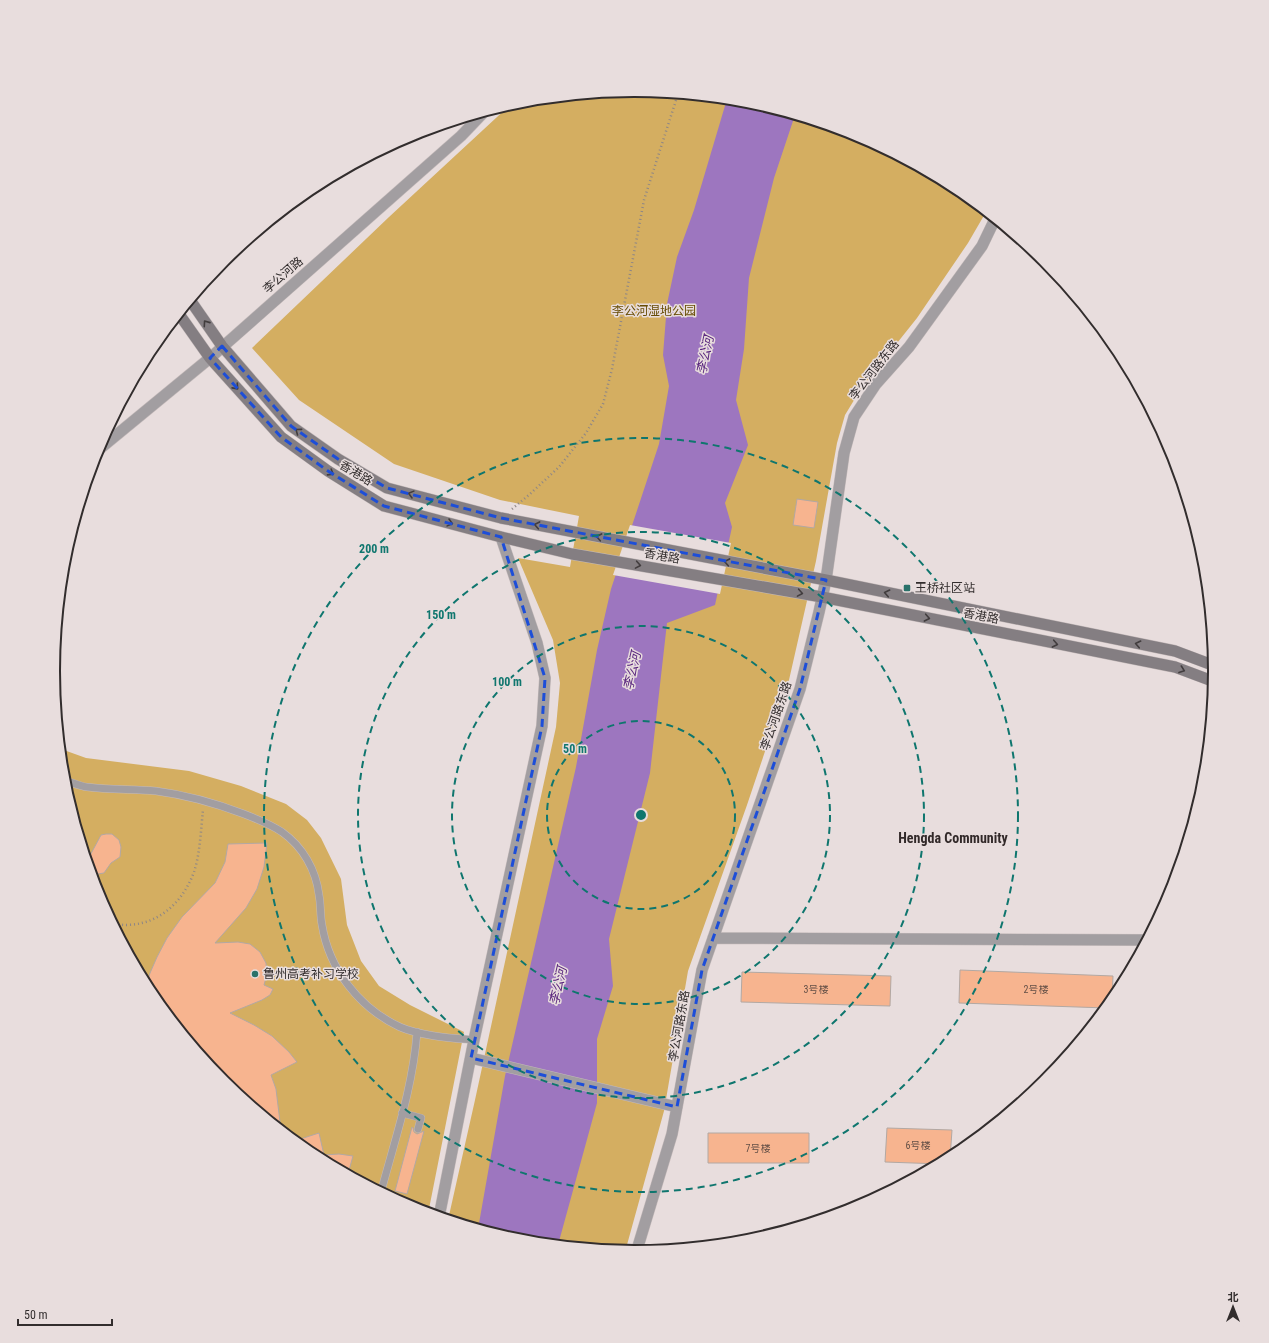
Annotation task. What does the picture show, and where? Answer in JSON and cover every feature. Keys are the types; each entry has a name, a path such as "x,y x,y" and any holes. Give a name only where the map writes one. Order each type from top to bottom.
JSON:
{"main road":[{"name":"香港路","path":"193,305 222,346 291,426 338,459 387,488 501,518 826,580 1175,651 1209,664"},
{"name":"香港路","path":"182,318 210,358 281,437 328,471 384,506 572,554 822,597 1175,668 1209,680"}],"street":[{"name":"李公河路","path":"108,442 210,358 461,136 477,120"},
{"name":"李公河路东路","path":"638,1246 672,1134 702,970 800,689 826,580 844,453 854,417 876,384 908,347 982,246 993,223"},
{"path":"439,1212 474,1040 542,726 545,678 537,643 501,537"},
{"path":"714,938 1142,940"},
{"path":"471,1058 677,1107"}],"lane":[{"path":"71,782 86,787 156,791 192,797 263,822 282,832 297,845 307,859 316,876 320,896 323,935 331,957 344,980 361,1000 381,1016 400,1027 417,1032 474,1040"},
{"path":"382,1188 411,1078 415,1057 417,1032"},
{"path":"402,1113 421,1118 418,1129"}],"path":[{"path":"501,518 559,467 586,433 603,404 612,369 644,200 677,98"},
{"path":"119,925 124,926 146,922 161,916 174,906 186,889 194,871 205,801"}],"highlighted area":[{"path":"222,346 291,426 338,459 387,488 501,518 826,580 800,689 702,970 677,1107 471,1058 542,726 545,678 501,537 384,506 328,471 281,437 210,358"}],"green space":[{"name":"李公河湿地公园","path":"634,97 672,98 747,108 819,127 889,156 954,194 984,216 968,243 917,318 862,387 845,415 837,443 816,561 789,680 747,805 688,971 664,1111 627,1246 597,1245 522,1235 449,1216 556,727 560,683 553,640 518,558 570,567 579,516 500,500 394,464 299,400 252,348 389,217 501,113 522,108 560,102 597,98"},
{"name":"鲁州高考补习学校","path":"66,751 86,758 189,771 241,786 286,804 307,820 321,838 341,879 347,925 361,961 379,986 410,1005 464,1032 429,1208 380,1187 315,1149 285,1127 228,1078 179,1021 157,991 119,926 90,856 71,784"}],"water":[{"name":"李公河","path":"725,105 747,108 793,120 774,178 749,278 744,349 736,400 748,445 725,503 732,527 715,605 667,623 650,773 609,939 613,986 597,1039 597,1103 559,1241 522,1235 479,1224 505,1076 576,767 597,650 611,589 659,444 669,386 663,355 667,304 677,257 694,210"}],"pier":[{"path":"630,525 731,543 720,594 613,575"}],"building":[{"path":"797,499 818,502 814,528 793,525"},
{"path":"112,834 119,840 121,847 120,857 111,863 104,873 97,874 90,856 101,835"},
{"path":"267,843 264,867 257,889 246,908 215,943 238,942 250,944 260,952 266,963 267,974 264,985 273,989 270,995 262,1000 230,1013 272,1036 297,1062 271,1075 276,1089 280,1123 228,1078 179,1021 149,978 167,938 182,917 215,883 225,862 228,844"},
{"path":"960,970 1113,976 1112,990 1100,1008 959,1003"},
{"path":"742,972 891,976 890,1006 741,1002"},
{"path":"412,1127 414,1132 417,1134 424,1131 407,1194 395,1191"},
{"path":"887,1128 952,1130 951,1151 931,1164 885,1162"},
{"path":"319,1133 324,1155 315,1149 301,1139"},
{"path":"708,1133 809,1133 809,1163 708,1163"},
{"path":"339,1154 353,1156 349,1170 325,1155"}],"place":[{"name":"王桥社区站","path":"907,588"},
{"name":"鲁州高考补习学校","path":"255,974"}],"district":[{"name":"Hengda Community","path":"953,838"}]}
